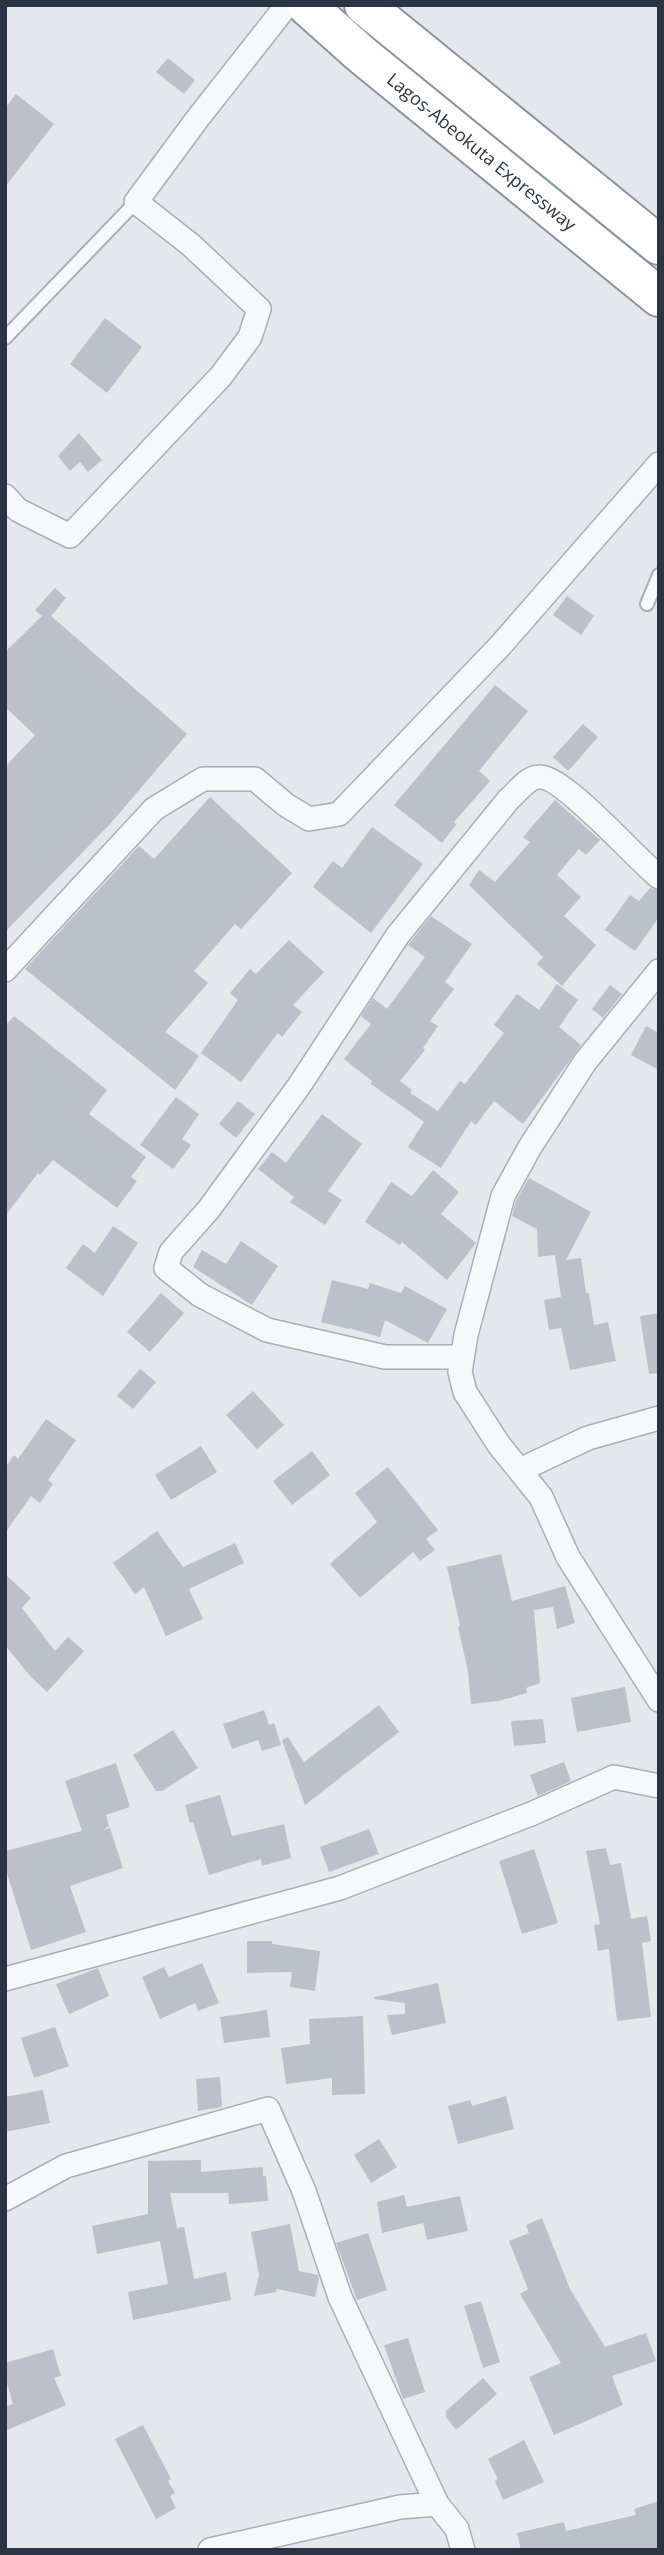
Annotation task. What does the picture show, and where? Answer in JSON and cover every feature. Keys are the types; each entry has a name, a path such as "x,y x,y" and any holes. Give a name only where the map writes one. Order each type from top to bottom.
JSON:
{"highway":[{"name":"Lagos-Abeokuta Expressway","path":"306,5 362,55 659,297"},
{"path":"364,5 659,245"}],"street":[{"path":"5,496 18,510 70,536 221,376 250,337 259,309 191,245 136,202 287,5"},
{"path":"5,970 154,809 203,779 255,779 309,820 339,814 499,647 659,464"},
{"path":"462,1357 385,1357 267,1330 191,1289 166,1268 171,1252 208,1209 299,1086 398,935 509,799 526,784 537,776 568,790 659,877"},
{"path":"659,971 585,1062 530,1147 503,1196 472,1311 460,1372 465,1392 499,1445 541,1497 568,1558 659,1700"},
{"path":"520,1470 588,1438 659,1418"},
{"path":"5,1979 340,1888 531,1814 614,1777 659,1786"},
{"path":"5,2199 66,2166 268,2109 304,2191 340,2297 437,2504 457,2529 463,2550"},
{"path":"210,2550 400,2507 437,2504"}],"lane":[{"path":"5,338 136,202"},
{"path":"647,604 659,575"}],"building":[{"path":"168,58 195,80 184,94 156,72"},
{"path":"16,94 54,124 5,187 5,108"},
{"path":"105,318 142,347 107,393 70,364"},
{"path":"79,433 102,460 88,472 80,462 70,471 58,456"},
{"path":"55,588 66,598 51,616 187,734 111,823 5,932 5,767 35,735 5,707 5,652 42,616 35,610"},
{"path":"567,596 594,616 581,635 553,615"},
{"path":"495,685 528,711 479,771 490,781 454,822 456,825 442,843 394,805"},
{"path":"583,724 598,737 568,771 553,757"},
{"path":"210,797 292,873 241,929 235,924 194,971 208,983 165,1032 199,1056 175,1090 25,969 139,846 154,859"},
{"path":"555,800 600,840 586,855 579,849 557,875 581,897 564,916 596,945 562,986 537,964 543,957 469,885 479,870 495,882 530,842 523,837"},
{"path":"372,827 423,864 371,933 313,887 333,861 342,868"},
{"path":"650,888 659,891 659,917 635,951 605,930 630,895 639,901"},
{"path":"431,916 472,944 445,982 454,989 430,1021 438,1026 423,1048 425,1050 400,1081 412,1090 410,1093 438,1111 460,1081 465,1084 504,1033 494,1025 517,994 539,1010 557,984 578,1000 559,1027 581,1045 523,1124 494,1101 476,1125 471,1121 441,1168 408,1147 424,1122 371,1084 372,1081 344,1059 371,1024 361,1016 373,998 387,1009 425,957 408,945"},
{"path":"289,940 324,972 293,1005 302,1012 282,1037 278,1033 241,1082 201,1053 238,1000 230,993 250,969 256,974"},
{"path":"610,985 622,994 603,1018 592,1009"},
{"path":"14,1016 107,1090 89,1114 146,1157 131,1177 137,1181 117,1208 53,1160 40,1175 38,1173 5,1216 5,1026"},
{"path":"646,1026 659,1033 659,1070 631,1055"},
{"path":"176,1097 199,1114 182,1139 191,1145 173,1169 140,1145"},
{"path":"238,1101 255,1114 236,1138 219,1124"},
{"path":"322,1114 362,1144 328,1191 342,1200 325,1225 290,1202 294,1197 258,1169 272,1152 286,1163"},
{"path":"433,1170 459,1192 441,1214 476,1243 447,1280 402,1242 400,1245 365,1222 391,1182 412,1196"},
{"path":"529,1178 591,1212 566,1260 581,1258 594,1325 608,1322 616,1361 570,1370 561,1328 549,1330 544,1300 561,1297 555,1255 538,1257 537,1229 512,1216 516,1201"},
{"path":"113,1226 138,1243 103,1296 66,1268 83,1244 95,1253"},
{"path":"241,1241 278,1266 252,1305 193,1267 202,1250 226,1264"},
{"path":"332,1280 368,1289 370,1283 401,1293 405,1286 447,1309 428,1343 385,1320 380,1337 321,1322"},
{"path":"161,1293 184,1313 150,1352 127,1332"},
{"path":"659,1313 659,1373 649,1374 640,1316"},
{"path":"140,1369 156,1382 133,1409 117,1396"},
{"path":"253,1391 284,1425 257,1449 226,1415"},
{"path":"46,1419 76,1440 48,1480 53,1484 40,1503 31,1496 5,1533 5,1468 14,1455 18,1459"},
{"path":"201,1446 217,1472 171,1500 155,1475"},
{"path":"312,1451 330,1475 292,1505 273,1481"},
{"path":"388,1467 438,1530 426,1539 435,1550 420,1561 413,1552 360,1598 330,1564 377,1522 355,1493"},
{"path":"157,1531 183,1567 235,1543 244,1563 189,1589 203,1619 166,1636 144,1587 135,1594 113,1563"},
{"path":"501,1554 512,1601 565,1586 575,1623 557,1629 553,1607 534,1610 540,1683 526,1688 527,1693 499,1701 471,1704 468,1671 447,1567"},
{"path":"5,1574 31,1598 22,1608 55,1651 68,1637 84,1651 47,1692 5,1645"},
{"path":"625,1687 631,1722 577,1732 571,1698"},
{"path":"379,1705 399,1732 305,1805 282,1740 288,1737 304,1762"},
{"path":"264,1710 269,1725 274,1723 281,1745 262,1751 258,1740 232,1749 223,1724"},
{"path":"543,1719 546,1743 514,1746 511,1721"},
{"path":"173,1730 198,1768 162,1791 156,1791 133,1755"},
{"path":"564,1762 571,1781 538,1796 530,1775"},
{"path":"116,1763 130,1807 106,1815 109,1826 103,1830 110,1828 123,1868 70,1886 86,1932 31,1950 5,1867 5,1851 82,1831 65,1781"},
{"path":"220,1795 232,1836 284,1824 291,1858 262,1866 261,1859 209,1875 185,1805"},
{"path":"369,1829 379,1854 329,1872 320,1847"},
{"path":"606,1848 610,1865 621,1863 631,1919 647,1916 651,1941 642,1943 651,2017 617,2021 609,1949 598,1951 594,1925 600,1924 586,1851"},
{"path":"534,1849 558,1923 522,1934 499,1861"},
{"path":"247,1941 272,1941 272,1944 320,1951 315,1991 290,1987 292,1972 247,1973"},
{"path":"202,1963 219,2003 198,2011 195,2003 160,2019 142,1977 164,1967 169,1977"},
{"path":"98,1968 109,1996 69,2014 56,1984"},
{"path":"438,1983 446,2023 392,2035 387,2015 405,2014 405,2003 374,1997"},
{"path":"267,2010 270,2037 224,2043 220,2017"},
{"path":"363,2016 365,2094 332,2095 332,2078 286,2084 281,2048 310,2044 309,2019"},
{"path":"55,2027 69,2066 34,2078 21,2038"},
{"path":"220,2077 222,2107 198,2111 196,2079"},
{"path":"43,2090 50,2123 5,2132 5,2097"},
{"path":"506,2096 514,2129 458,2144 448,2106 470,2100 472,2106"},
{"path":"379,2139 397,2167 371,2183 354,2155"},
{"path":"201,2160 201,2172 263,2167 263,2176 266,2176 268,2201 229,2204 228,2193 170,2193 177,2228 184,2227 194,2279 226,2272 231,2300 133,2320 128,2292 168,2284 160,2241 97,2254 92,2226 148,2214 148,2161"},
{"path":"404,2195 407,2207 460,2196 468,2231 427,2240 423,2223 382,2233 377,2202"},
{"path":"542,2218 570,2289 605,2347 646,2333 656,2361 612,2376 623,2405 554,2435 529,2377 561,2363 520,2294 528,2289 509,2241 529,2233 526,2225"},
{"path":"290,2224 299,2271 318,2275 315,2297 277,2289 276,2292 254,2296 259,2275 251,2232"},
{"path":"368,2233 387,2290 357,2300 336,2243"},
{"path":"481,2301 500,2362 483,2368 464,2306"},
{"path":"408,2338 425,2392 403,2399 384,2345"},
{"path":"53,2349 61,2376 54,2378 66,2405 5,2431 5,2407 13,2404 5,2376 5,2363"},
{"path":"483,2378 497,2394 456,2430 446,2417 446,2411"},
{"path":"143,2425 171,2479 168,2481 175,2493 170,2496 176,2508 156,2519 115,2439"},
{"path":"524,2440 544,2482 503,2500 495,2481 498,2479 488,2459"},
{"path":"659,2501 659,2550 521,2550 517,2533 564,2522 566,2531 636,2515 634,2509"}]}
